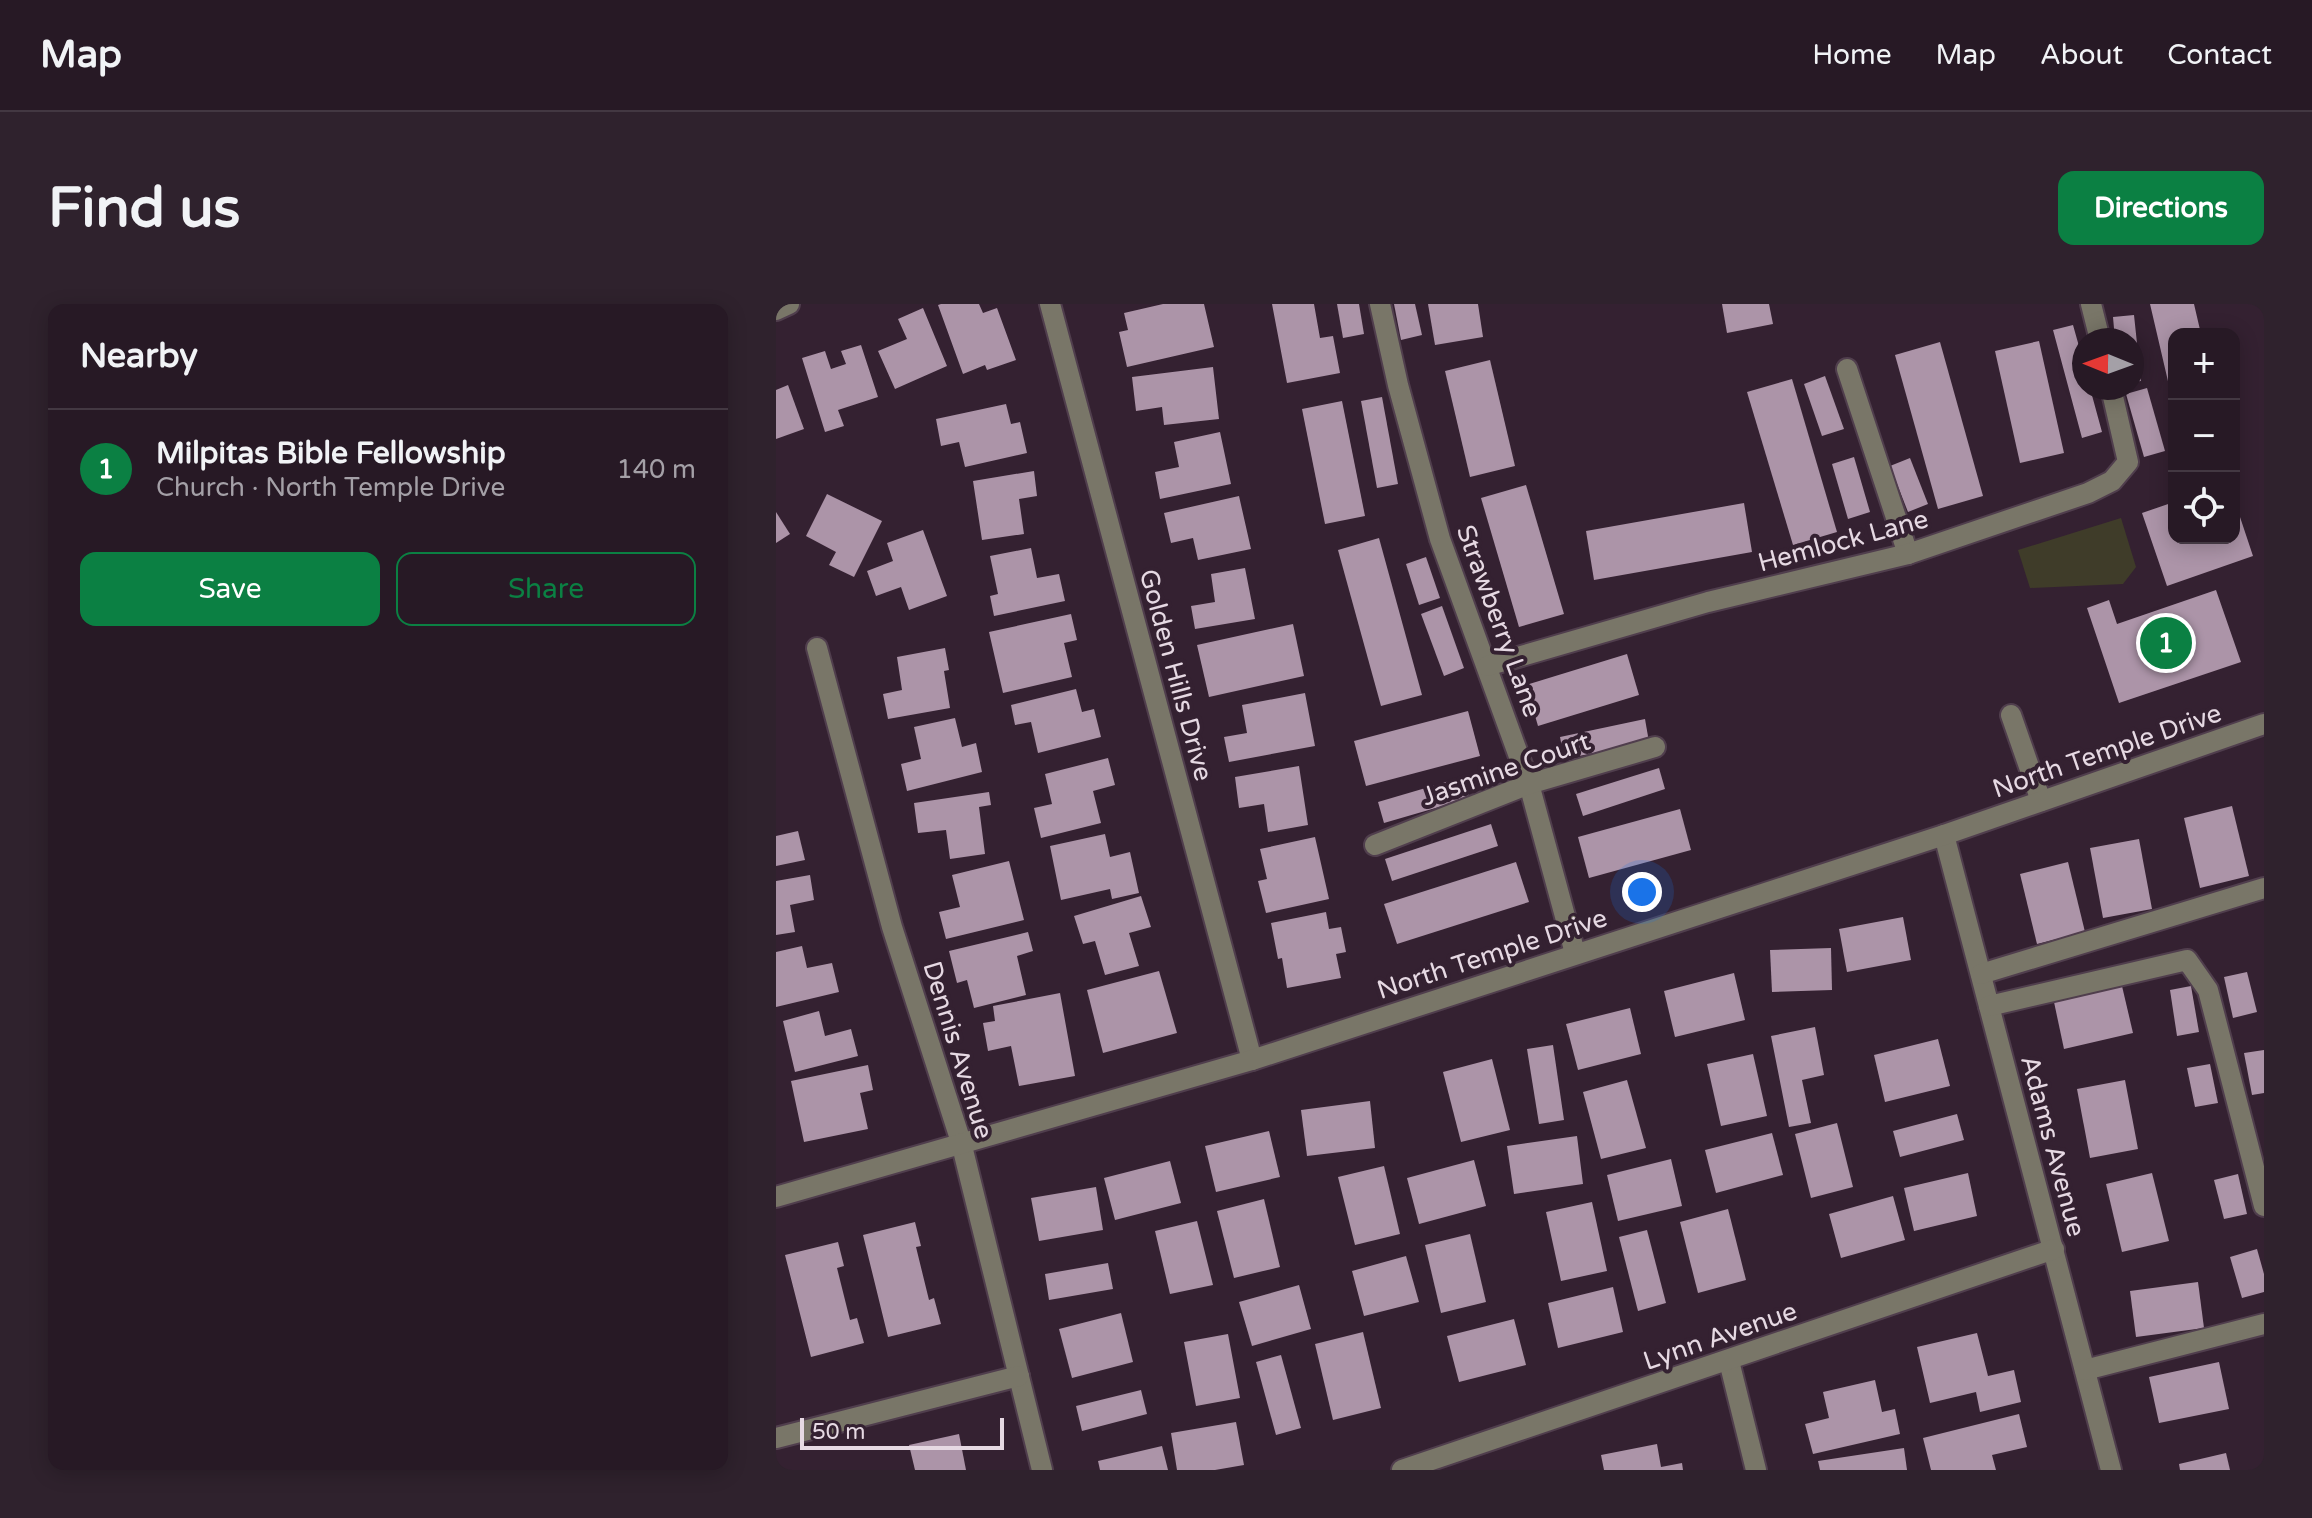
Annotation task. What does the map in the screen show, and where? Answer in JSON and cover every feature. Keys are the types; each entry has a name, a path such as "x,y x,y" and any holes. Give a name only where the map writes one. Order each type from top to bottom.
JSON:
{"street":[{"path":"776,310 789,304"},
{"name":"Golden Hills Drive","path":"1050,304 1252,1060"},
{"name":"Strawberry Lane","path":"1380,304 1398,385 1440,539 1529,784 1575,953"},
{"path":"2091,304 2097,328"},
{"path":"1847,369 1908,554"},
{"name":"Hemlock Lane","path":"1487,666 1708,602 1908,554 2088,493 2112,481 2128,462 2114,400"},
{"name":"Dennis Avenue","path":"817,648 892,927 961,1142 1042,1470"},
{"path":"2011,715 2041,801"},
{"name":"North Temple Drive","path":"776,1197 1252,1060 1944,835 2264,724"},
{"name":"Jasmine Court","path":"1375,845 1529,784 1655,747"},
{"name":"Adams Avenue","path":"1944,835 2111,1470"},
{"path":"1981,974 2264,888"},
{"path":"1989,1006 2187,960 2208,990 2264,1206"},
{"name":"Lynn Avenue","path":"1402,1470 2054,1249"},
{"path":"2085,1370 2264,1324"},
{"path":"1729,1361 1756,1470"},
{"path":"776,1438 1019,1376"}],"shaded area":[{"path":"2121,518 2136,567 2123,584 2030,588 2018,550"}],"building":[{"path":"979,304 983,313 997,308 1016,360 987,370 985,365 963,374 938,305"},
{"path":"1163,304 1204,304 1214,347 1127,367 1119,332 1128,330 1124,313"},
{"path":"1272,304 1314,304 1320,338 1333,336 1340,373 1287,383"},
{"path":"1337,304 1359,304 1364,334 1343,338"},
{"path":"1394,304 1415,304 1422,335 1401,340"},
{"path":"1428,304 1478,304 1483,337 1435,345"},
{"path":"1722,304 1769,304 1773,324 1727,333"},
{"path":"2150,304 2194,304 2200,328 2168,328 2168,381"},
{"path":"923,308 947,366 895,389 878,351 907,339 898,319"},
{"path":"2134,315 2135,328 2114,328 2113,317"},
{"path":"2073,325 2072,400 2093,400 2102,432 2082,438 2053,330"},
{"path":"2039,341 2064,453 2020,463 1995,351"},
{"path":"1940,342 1983,496 1938,509 1895,355"},
{"path":"861,345 878,397 838,410 844,426 825,432 802,358 825,351 831,369 846,364 841,351"},
{"path":"1490,360 1515,466 1470,477 1445,371"},
{"path":"1213,367 1219,419 1164,425 1162,407 1136,411 1132,377"},
{"path":"1825,376 1844,429 1822,436 1804,384"},
{"path":"1792,379 1837,532 1793,545 1747,392"},
{"path":"788,385 804,429 776,439 776,390"},
{"path":"2147,388 2165,451 2144,457 2128,400 2144,400 2144,389"},
{"path":"1382,397 1398,484 1377,488 1361,401"},
{"path":"1342,401 1365,516 1325,524 1302,409"},
{"path":"1006,404 1011,424 1020,422 1027,453 965,467 959,442 941,446 936,419"},
{"path":"1220,432 1231,484 1160,499 1155,472 1179,467 1174,442"},
{"path":"1854,457 1870,512 1848,519 1832,464"},
{"path":"1910,458 1928,504 1908,512 1890,466"},
{"path":"1034,471 1037,496 1019,499 1024,534 982,540 973,481"},
{"path":"1526,485 1564,614 1519,627 1481,498"},
{"path":"827,494 882,521 854,577 829,565 836,552 806,536"},
{"path":"1239,496 1251,549 1198,560 1193,538 1171,543 1164,513"},
{"path":"1744,503 1752,552 1594,580 1586,531"},
{"path":"2168,504 2168,544 2240,544 2240,517 2253,556 2167,586 2142,513"},
{"path":"776,512 790,534 776,543"},
{"path":"923,530 947,596 909,610 901,587 876,596 867,571 893,561 887,543"},
{"path":"1379,538 1422,695 1381,706 1338,550"},
{"path":"1031,548 1037,578 1059,574 1065,601 994,616 990,596 998,594 990,556"},
{"path":"1426,557 1440,598 1419,605 1406,564"},
{"path":"1245,568 1255,619 1195,629 1191,606 1215,602 1211,574"},
{"path":"2216,590 2241,662 2119,703 2087,608 2109,600 2117,624"},
{"path":"1442,606 1464,668 1444,676 1421,614"},
{"path":"1071,614 1077,640 1064,643 1072,677 1003,693 989,632"},
{"path":"1293,624 1304,676 1209,697 1197,645"},
{"path":"945,648 949,670 944,671 950,708 888,719 883,694 902,690 897,657"},
{"path":"1627,654 1639,695 1538,726 1526,685"},
{"path":"1076,689 1082,712 1094,709 1101,737 1038,753 1031,722 1015,725 1011,705"},
{"path":"1305,693 1315,746 1229,762 1224,737 1247,733 1242,705"},
{"path":"1468,711 1480,756 1366,786 1354,741"},
{"path":"955,718 962,747 976,743 982,772 907,791 901,764 921,759 914,727"},
{"path":"1645,719 1649,742 1564,759 1560,737"},
{"path":"1108,758 1115,785 1093,791 1101,823 1041,838 1034,808 1052,804 1045,774"},
{"path":"1299,766 1308,825 1268,832 1264,804 1239,808 1235,777"},
{"path":"1659,768 1665,789 1583,816 1576,794"},
{"path":"1463,777 1470,798 1384,823 1378,802"},
{"path":"989,792 991,805 979,807 985,854 950,859 946,830 918,833 914,803"},
{"path":"2232,806 2249,876 2200,888 2184,818"},
{"path":"1680,809 1691,850 1589,878 1578,837"},
{"path":"1491,824 1498,846 1392,881 1385,859"},
{"path":"798,831 805,860 776,866 776,836"},
{"path":"1105,834 1110,857 1130,852 1139,893 1112,899 1110,889 1061,900 1050,846"},
{"path":"1315,837 1329,899 1266,913 1258,881 1267,879 1260,849"},
{"path":"2139,839 2152,909 2103,918 2090,848"},
{"path":"1009,861 1024,920 946,939 939,912 960,907 952,875"},
{"path":"1516,862 1529,902 1397,944 1384,904"},
{"path":"2068,862 2085,932 2037,944 2020,874"},
{"path":"810,875 814,900 790,905 795,932 776,935 776,881"},
{"path":"1141,896 1151,927 1129,933 1139,966 1105,975 1095,941 1083,944 1074,916"},
{"path":"1326,912 1329,929 1341,927 1346,952 1336,954 1341,978 1287,988 1271,923"},
{"path":"1903,917 1911,960 1847,972 1839,929"},
{"path":"1028,932 1033,951 1017,956 1026,995 974,1008 967,980 957,983 949,951"},
{"path":"802,946 807,968 832,963 839,992 776,1007 776,952"},
{"path":"1831,948 1832,990 1772,992 1770,950"},
{"path":"1159,971 1177,1033 1103,1053 1087,990"},
{"path":"2247,972 2257,1012 2233,1018 2224,977"},
{"path":"1734,973 1745,1020 1675,1037 1664,991"},
{"path":"2122,986 2133,1033 2064,1049 2054,1002"},
{"path":"2191,986 2199,1032 2177,1036 2170,990"},
{"path":"1060,993 1075,1076 1019,1086 1011,1046 988,1051 983,1023 995,1021 993,1006"},
{"path":"1630,1008 1641,1054 1578,1070 1566,1024"},
{"path":"819,1011 825,1036 851,1029 858,1056 795,1072 783,1021"},
{"path":"1815,1027 1824,1075 1802,1080 1811,1123 1789,1127 1771,1036"},
{"path":"1938,1039 1950,1086 1885,1102 1874,1055"},
{"path":"1553,1045 1564,1120 1539,1124 1527,1049"},
{"path":"2264,1050 2264,1093 2252,1095 2244,1053"},
{"path":"1753,1054 1767,1116 1721,1126 1707,1064"},
{"path":"1492,1059 1510,1130 1461,1142 1443,1072"},
{"path":"2210,1064 2218,1103 2195,1107 2187,1068"},
{"path":"868,1065 873,1090 860,1093 868,1129 804,1142 791,1081"},
{"path":"1627,1080 1646,1148 1601,1159 1583,1092"},
{"path":"2125,1080 2138,1149 2090,1158 2077,1089"},
{"path":"1370,1101 1375,1148 1307,1156 1301,1110"},
{"path":"1957,1114 1964,1140 1900,1157 1893,1131"},
{"path":"1837,1123 1853,1187 1811,1198 1795,1134"},
{"path":"1269,1131 1280,1177 1216,1192 1205,1146"},
{"path":"1772,1133 1783,1175 1716,1193 1705,1150"},
{"path":"1577,1136 1583,1184 1514,1194 1507,1146"},
{"path":"1671,1159 1682,1206 1618,1221 1607,1175"},
{"path":"1474,1160 1486,1206 1419,1224 1407,1178"},
{"path":"1170,1161 1181,1203 1115,1220 1104,1178"},
{"path":"1384,1166 1400,1234 1355,1245 1338,1177"},
{"path":"1968,1173 1977,1216 1914,1231 1904,1188"},
{"path":"2152,1173 2169,1241 2122,1252 2106,1184"},
{"path":"2238,1174 2247,1214 2224,1219 2214,1180"},
{"path":"1096,1187 1103,1230 1039,1241 1031,1198"},
{"path":"1893,1196 1905,1240 1841,1258 1829,1214"},
{"path":"1264,1199 1280,1267 1234,1278 1217,1211"},
{"path":"1592,1202 1607,1271 1561,1281 1546,1212"},
{"path":"1728,1209 1746,1280 1698,1293 1680,1222"},
{"path":"1197,1221 1213,1285 1170,1294 1155,1231"},
{"path":"915,1222 921,1246 916,1247 929,1300 934,1298 941,1324 888,1337 863,1235"},
{"path":"1647,1230 1666,1303 1638,1311 1619,1237"},
{"path":"1470,1234 1486,1302 1441,1313 1425,1245"},
{"path":"838,1242 844,1266 837,1268 850,1320 857,1318 864,1343 811,1357 785,1255"},
{"path":"2257,1249 2264,1274 2264,1292 2242,1298 2230,1257"},
{"path":"1406,1256 1419,1302 1364,1316 1352,1271"},
{"path":"1108,1263 1113,1289 1049,1300 1045,1274"},
{"path":"2198,1282 2204,1328 2136,1337 2130,1291"},
{"path":"1299,1285 1311,1329 1252,1346 1239,1302"},
{"path":"1613,1287 1623,1332 1558,1348 1548,1303"},
{"path":"1121,1313 1133,1362 1072,1378 1059,1329"},
{"path":"1514,1319 1526,1365 1459,1382 1447,1336"},
{"path":"1363,1332 1381,1408 1333,1420 1315,1344"},
{"path":"1977,1333 1988,1376 2014,1370 2021,1402 1980,1412 1976,1392 1930,1403 1917,1347"},
{"path":"1228,1334 1240,1398 1196,1406 1184,1342"},
{"path":"1281,1355 1301,1428 1276,1435 1256,1362"},
{"path":"2219,1362 2229,1409 2159,1423 2149,1377"},
{"path":"1875,1380 1882,1412 1895,1409 1900,1434 1813,1454 1805,1424 1829,1418 1823,1392"},
{"path":"1141,1390 1147,1414 1082,1431 1076,1406"},
{"path":"2019,1414 2027,1447 1992,1455 1996,1470 1931,1470 1923,1438"},
{"path":"1236,1422 1244,1465 1215,1470 1177,1470 1171,1433"},
{"path":"959,1434 966,1470 915,1470 909,1445"},
{"path":"1657,1444 1661,1467 1682,1463 1683,1470 1604,1470 1601,1455"},
{"path":"1162,1446 1168,1470 1100,1470 1098,1461"},
{"path":"1904,1448 1907,1470 1820,1470 1818,1461"},
{"path":"2226,1453 2230,1470 2180,1470 2179,1464"}],"place":[{"name":"Milpitas Bible Fellowship","path":"2166,643"}]}
